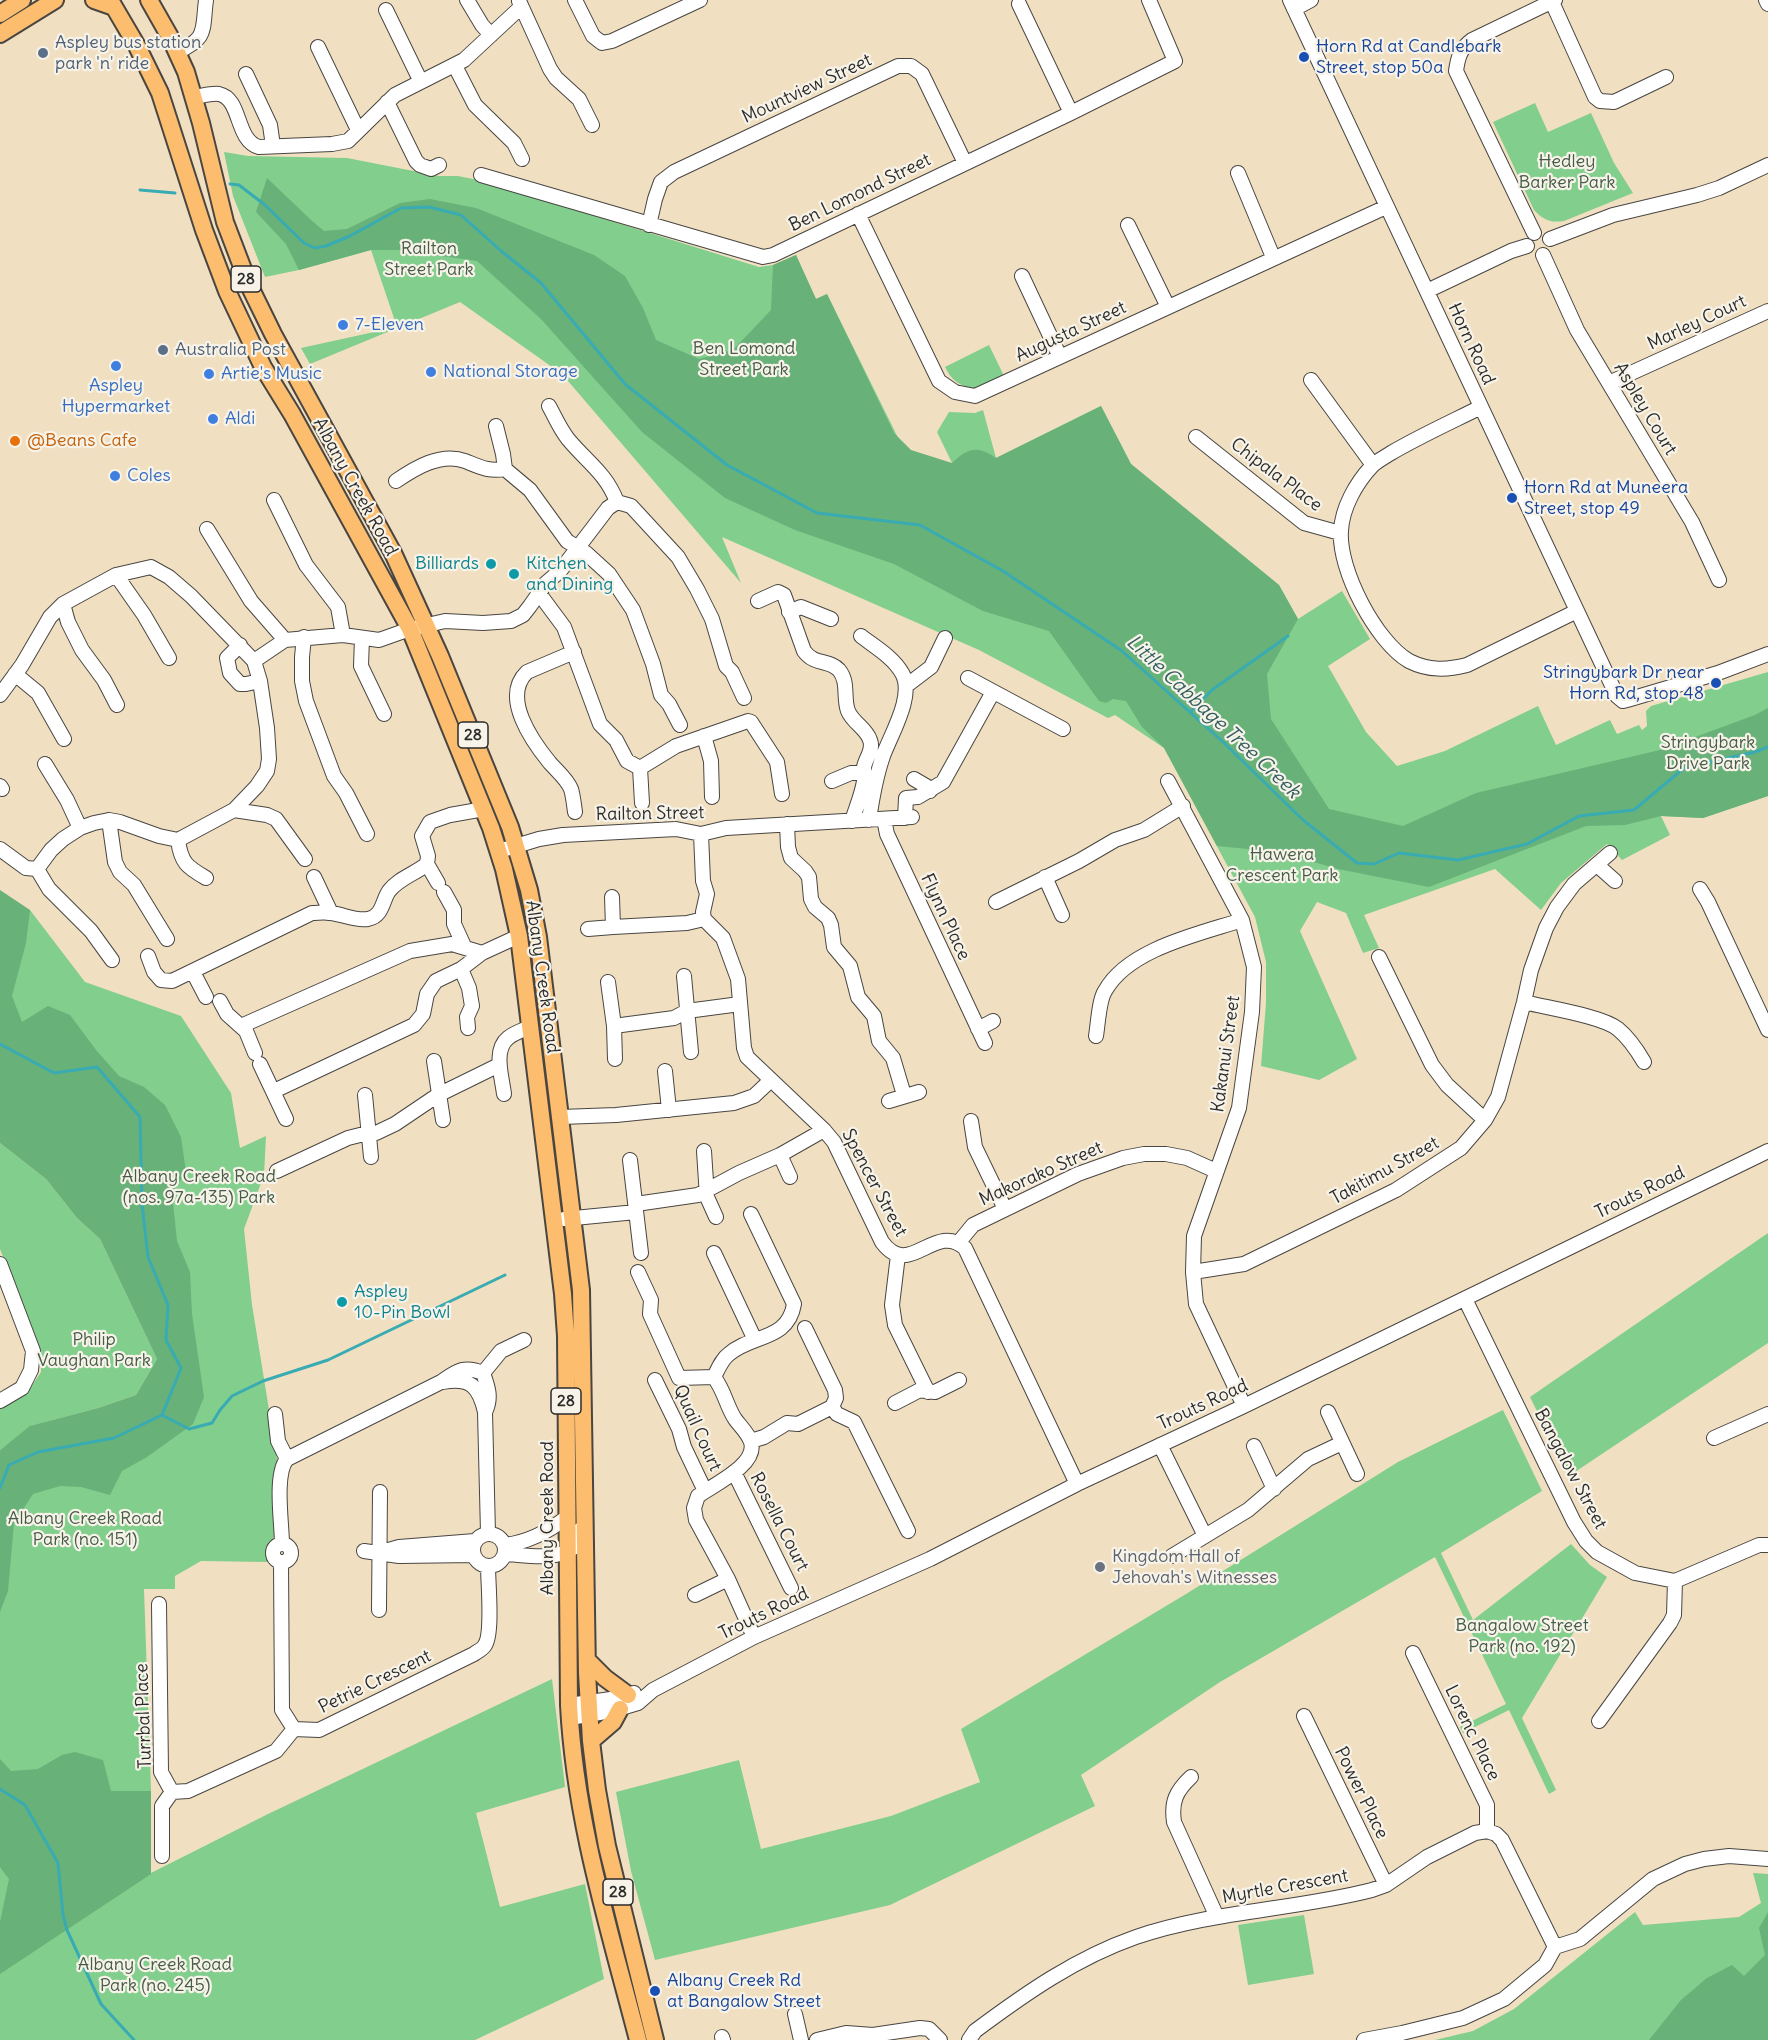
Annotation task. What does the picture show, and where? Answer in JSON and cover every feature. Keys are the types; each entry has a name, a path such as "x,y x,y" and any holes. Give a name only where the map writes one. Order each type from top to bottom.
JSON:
{"main road":[{"path":"0,14 22,0"},
{"path":"0,34 55,0"},
{"path":"94,0 112,3"},
{"name":"Albany Creek Road","path":"148,0 177,52 194,97 222,213 249,285 269,327 393,553 427,625 502,805 529,890 538,937 581,1290 586,1660 591,1741 597,1790 610,1857 656,2040"},
{"name":"Albany Creek Road","path":"112,3 144,57 160,93 211,251 252,345 410,629 484,809 510,891 519,936 555,1220 566,1336 569,1712 576,1780 586,1839 638,2040"},
{"path":"586,1660 605,1678 624,1702 613,1722 591,1741"}],"street":[{"path":"177,52 195,44 201,36 206,0"},
{"path":"467,0 491,35"},
{"path":"575,0 593,36 602,43 612,42 695,1"},
{"name":"Ben Lomond Street","path":"481,175 763,257 773,255 1175,61 1149,0"},
{"path":"1292,4 1311,0"},
{"path":"1534,233 1456,71 1458,57 1464,46 1553,1 1595,97 1599,101 1614,102 1666,78"},
{"path":"194,97 217,94 224,96 231,103 246,138 251,144 259,147 332,144 348,141 395,95 464,60 520,4 550,69 556,78 579,99 592,125"},
{"path":"1019,4 1071,113"},
{"name":"Horn Road","path":"1292,4 1617,696 1623,701 1718,673 1768,654"},
{"path":"386,10 421,82"},
{"path":"318,47 358,130"},
{"path":"455,66 475,105 514,143 522,159"},
{"name":"Mountview Street","path":"649,225 661,182 674,172 898,66 911,66 922,74 965,162"},
{"path":"246,74 270,125 273,146"},
{"path":"387,102 416,161 431,169 439,165"},
{"path":"1550,239 1613,215 1719,188 1768,165"},
{"path":"1238,173 1273,257"},
{"name":"Augusta Street","path":"858,214 939,381 955,392 975,396 1386,207"},
{"path":"1128,225 1168,307"},
{"path":"1542,232 1550,239 1551,247 1543,255 1533,254 1527,246 1528,238 1534,233 1542,232"},
{"path":"1427,291 1511,251 1527,246"},
{"name":"Aspley Court","path":"1543,255 1578,330 1692,522 1719,580"},
{"path":"1022,276 1060,357"},
{"name":"Marley Court","path":"1609,383 1768,311"},
{"path":"1311,380 1373,465"},
{"path":"549,406 568,439 603,474 617,502"},
{"path":"1481,407 1406,444 1373,465 1352,493 1344,512 1340,533 1351,584 1376,626 1397,652 1410,661 1434,669 1449,670 1467,665 1577,611"},
{"path":"496,426 505,469 530,490 567,541 586,553 609,574 633,610 653,664 661,695 669,704 680,725"},
{"name":"Chipala Place","path":"1196,437 1304,523 1340,533"},
{"path":"396,481 432,461 450,458 463,460 493,471 505,469"},
{"path":"274,501 306,565 338,607 343,635"},
{"path":"254,661 285,640 304,637 343,635 379,640 410,629 445,621 483,623 511,621 523,615 538,592 560,571 608,508 617,502 631,506 678,557 712,619 726,666 732,672 744,698"},
{"path":"207,529 251,601 285,640"},
{"path":"0,695 15,675 50,617 63,604 116,574 142,567 159,570 191,596 254,661 260,681 267,728 269,765 264,778 234,810 178,840 109,820 80,828 51,850 37,869"},
{"path":"116,574 144,615 169,658"},
{"path":"538,592 556,613 564,627 600,724 616,740 627,761 640,768"},
{"path":"758,601 778,592 784,595 804,651 809,658 831,665 842,674 847,710 853,720 867,733 872,743 864,766 864,780 852,821"},
{"path":"63,604 68,622 82,650 104,680 117,705"},
{"path":"789,612 801,607 831,619"},
{"path":"861,636 892,660 903,674 906,686 905,699 882,757 869,820"},
{"path":"304,637 302,681 306,701 334,776 346,793 367,834"},
{"path":"362,638 361,666 384,714"},
{"path":"906,686 931,667 945,639"},
{"path":"240,645 227,658 230,673 240,684 260,681"},
{"path":"574,652 527,672 517,687 516,700 538,747 571,790 575,812"},
{"path":"15,675 38,693 64,739"},
{"path":"968,678 1063,729"},
{"path":"914,779 930,791 943,782 993,692"},
{"path":"640,768 676,746 745,722 751,722 777,762 782,794"},
{"path":"704,736 711,761 712,797"},
{"path":"45,764 68,800 80,828"},
{"path":"640,768 642,803"},
{"path":"832,781 851,773 864,773"},
{"name":"Kakanui Street","path":"1168,780 1242,920 1254,967 1252,1012 1239,1108 1194,1236 1193,1272 1196,1304 1244,1406"},
{"name":"Railton Street","path":"499,851 563,835 676,829 701,834 726,828 908,818 906,798 918,797 930,791"},
{"path":"996,902 1115,840 1144,830 1183,806"},
{"path":"464,946 454,924 454,910 428,864 422,836 430,822 450,815 484,809"},
{"path":"234,810 267,815 276,819 305,859"},
{"name":"Flynn Place","path":"884,819 887,834 984,1043"},
{"path":"109,820 115,862 120,872 134,885 167,939"},
{"path":"787,824 791,858 809,878 812,899 831,925 834,947 850,966 858,996 874,1016 879,1041 893,1058 904,1095"},
{"path":"588,929 687,923 705,919 703,912 707,894 701,834"},
{"path":"178,840 180,851 189,869 206,878"},
{"path":"0,849 26,868 37,869"},
{"name":"Takitimu Street","path":"1193,1272 1244,1264 1396,1190 1461,1148 1485,1120 1498,1097 1537,948 1546,928 1557,907 1574,884 1610,853"},
{"path":"148,956 154,972 161,980 172,981 312,913 331,913 350,918 369,919 381,911 387,894 398,881 417,873 428,864"},
{"path":"1597,865 1615,881"},
{"path":"37,869 49,889 91,930 112,960"},
{"path":"314,877 331,913"},
{"path":"1046,877 1062,915"},
{"path":"1700,888 1768,1030"},
{"path":"612,897 613,927"},
{"name":"Spencer Street","path":"705,919 723,938 738,979 744,1048 747,1056 834,1142 888,1251 898,1255 908,1255 941,1240 958,1242"},
{"path":"1096,1036 1104,992 1124,968 1152,950 1242,920"},
{"path":"274,1091 414,1025 423,1014 427,994 436,981 461,969 482,953 519,936"},
{"path":"241,1026 410,951 441,945 464,946 482,953"},
{"path":"1379,957 1412,1029 1432,1065 1448,1085 1485,1120"},
{"path":"461,969 469,988 472,1006 467,1017 468,1028"},
{"path":"193,972 213,999 246,1031 286,1119"},
{"path":"684,976 690,1052"},
{"path":"608,981 614,1026 615,1059"},
{"path":"1524,1002 1601,1021 1616,1027 1627,1037 1644,1062"},
{"path":"614,1026 674,1018 687,1011 740,1004"},
{"path":"978,1029 993,1021"},
{"path":"504,1094 500,1065 502,1048 507,1039 530,1028"},
{"path":"434,1061 442,1120"},
{"path":"277,1171 348,1138 376,1133 395,1124 438,1095 500,1065"},
{"path":"665,1071 669,1110"},
{"path":"561,1117 734,1103 754,1096 771,1080"},
{"path":"889,1101 919,1092"},
{"path":"365,1095 371,1157"},
{"path":"970,1121 975,1147 1005,1209"},
{"path":"555,1220 636,1208 699,1195 739,1173 780,1155 824,1130"},
{"path":"704,1151 707,1197 716,1217"},
{"name":"Trouts Road","path":"569,1712 624,1702 653,1690 754,1637 930,1559 1077,1484 1244,1406 1768,1151"},
{"name":"Makorako Street","path":"958,1242 973,1225 1078,1174 1123,1158 1166,1154 1187,1158 1216,1171"},
{"path":"780,1155 790,1177"},
{"path":"630,1160 642,1252"},
{"path":"714,1377 728,1355 755,1340 778,1332 792,1315 794,1305 751,1214"},
{"path":"958,1242 969,1255 1077,1484"},
{"path":"714,1253 755,1340"},
{"path":"898,1255 892,1305 895,1325 928,1392"},
{"path":"0,1264 33,1351 31,1370 22,1388 0,1401"},
{"path":"638,1272 651,1300 650,1314 679,1378 714,1377"},
{"name":"Bangalow Street","path":"1465,1299 1574,1522 1586,1540 1597,1552 1635,1573 1674,1581"},
{"path":"751,1442 787,1423 798,1424 832,1407 836,1398 835,1390 805,1328"},
{"path":"483,1373 501,1351 524,1341"},
{"path":"162,1856 162,1806 172,1792 188,1791 276,1751 294,1729 282,1710 281,1562 286,1561 291,1553 289,1547 282,1544 280,1476 282,1465 287,1460 441,1382 455,1372 470,1367 483,1373 488,1387 490,1402 485,1412"},
{"path":"714,1377 723,1390 734,1418 751,1442 752,1448 748,1460 698,1496 694,1514 728,1579 754,1637"},
{"path":"441,1382 458,1379 471,1384 482,1401 485,1412 488,1533"},
{"name":"Quail Court","path":"656,1380 705,1491"},
{"path":"895,1403 920,1390 934,1392 959,1380"},
{"path":"832,1407 837,1414 854,1422 908,1531"},
{"path":"1328,1412 1357,1474"},
{"path":"275,1413 278,1441 287,1460"},
{"path":"1714,1438 1768,1414"},
{"path":"1172,1556 1248,1510 1308,1459 1342,1443"},
{"path":"1160,1445 1205,1536"},
{"path":"1254,1446 1274,1489"},
{"name":"Rosella Court","path":"734,1472 791,1588"},
{"path":"380,1492 380,1610"},
{"path":"505,1550 499,1536 488,1533 478,1537 474,1548 477,1562 488,1566 498,1564 505,1550 543,1533 567,1517"},
{"path":"505,1550 550,1556 567,1551 575,1544 577,1532 585,1526"},
{"path":"1599,1721 1670,1623 1674,1615 1674,1581 1759,1545 1768,1545"},
{"path":"364,1551 399,1556 474,1548"},
{"name":"Petrie Crescent","path":"294,1729 319,1730 484,1647 487,1642 489,1625 488,1566"},
{"path":"695,1595 728,1579"},
{"name":"Turrbal Place","path":"159,1605 161,1772 172,1792"},
{"name":"Lorenc Place","path":"1413,1653 1487,1805 1487,1831"},
{"name":"Power Place","path":"1304,1716 1386,1885"},
{"path":"1191,1777 1181,1787 1174,1800 1174,1822 1217,1917"},
{"path":"1487,1831 1496,1834 1502,1840 1555,1947"},
{"name":"Myrtle Crescent","path":"969,2040 975,2031 1031,1989 1069,1966 1110,1947 1136,1937 1217,1917 1331,1899 1386,1885 1427,1857 1475,1833 1487,1831"},
{"path":"1364,2040 1463,2018 1504,1999 1545,1965 1555,1947 1580,1939 1653,1879 1685,1864 1729,1856 1768,1859"},
{"path":"795,2014 801,2040"},
{"path":"817,2040 846,2033 873,2035 920,2028 929,2029 940,2040"}],"green space":[{"name":"Hedley Barker Park","path":"1535,103 1548,132 1591,113 1614,163 1633,193 1564,221 1548,220 1537,213 1493,122"},
{"name":"Ben Lomond Street Park","path":"224,152 248,156 347,158 439,176 458,176 483,181 759,267 773,265 796,255 816,299 827,294 910,462 952,463 937,432 949,412 975,413 983,410 996,458 1101,406 1131,464 1279,585 1298,619 1342,591 1370,639 1328,666 1366,732 1397,766 1445,751 1538,706 1556,745 1610,720 1617,734 1639,725 1642,730 1647,726 1646,711 1651,706 1768,672 1768,796 1703,818 1661,816 1670,835 1622,860 1607,844 1561,883 1541,910 1495,869 1364,915 1379,948 1363,953 1346,913 1317,902 1300,931 1357,1059 1319,1080 1261,1066 1266,1003 1266,962 1255,917 1164,748 1115,715 1108,718 979,650 722,537 741,583 562,374 460,302 310,364 301,348 397,327 371,250 265,277 233,196"},
{"name":"Ben Lomond Street Park","path":"267,178 324,231 347,229 400,203 430,199 476,208 594,255 625,276 643,308 656,340 699,359 733,350 771,310 773,265 796,255 816,299 827,294 894,433 911,450 952,463 963,454 973,450 983,451 996,458 1101,406 1131,464 1279,585 1298,619 1267,674 1271,719 1329,809 1403,826 1476,793 1660,750 1755,715 1768,708 1768,796 1703,818 1661,816 1625,825 1586,826 1429,887 1338,869 1279,852 1217,846 1164,748 1142,727 1126,701 1113,699 1106,703 1099,701 1049,631 983,611 894,564 795,530 725,498 642,432 541,319 477,261 400,250 371,250 299,270 286,244 256,212"},
{"path":"989,345 1004,376 975,389 961,385 950,376 945,367"},
{"path":"0,890 30,910 26,943 12,996 22,1022 48,1006 70,1015 119,1076 144,1087 165,1105 181,1137 186,1172 172,1193 177,1241 190,1272 192,1314 204,1397 193,1424 147,1457 122,1471 110,1495 81,1487 60,1486 33,1494 14,1523 8,1591 0,1612 0,1450 30,1426 98,1408 136,1395 157,1359 100,1239 77,1218 46,1179 0,1143"},
{"path":"30,910 85,982 181,1016 231,1093 240,1148 266,1136 264,1175 244,1229 252,1305 277,1459 275,1535 267,1548 267,1562 201,1561 175,1576 175,1589 144,1589 151,1791 151,1873 268,1814 552,1679 565,1787 476,1813 500,1907 585,1884 604,1979 475,2040 0,2040 0,1489 114,1438 181,1368 0,1044 0,931"},
{"name":"Philip Vaughan Park","path":"0,1143 46,1179 77,1218 100,1239 157,1359 136,1395 31,1426 0,1450 0,1406 29,1390 41,1372 41,1351 0,1249"},
{"path":"1768,1233 1768,1343 1569,1476 1530,1397"},
{"name":"Bangalow Street Park (no. 192)","path":"1503,1410 1542,1491 1441,1553 1473,1620 1571,1544 1590,1565 1607,1577 1522,1718 1556,1790 1549,1794 1509,1710 1463,1733 1460,1727 1506,1704 1435,1557 1220,1682 1081,1775 1095,1806 890,1905 655,1960 631,1871 616,1792 739,1760 761,1849 891,1816 980,1782 961,1729 1186,1594 1398,1462"},
{"path":"75,1752 103,1760 111,1791 151,1791 151,1874 0,1974 0,1922 9,1879 0,1867 0,1759 11,1771 38,1769 62,1755"},
{"path":"1753,1873 1768,1874 1768,2040 1435,2040 1473,2031 1514,2009 1635,1912 1643,1925 1739,1917 1761,1903"},
{"path":"1768,1912 1768,2040 1649,2040 1681,2000 1707,1978 1732,1965 1744,1976 1765,1955 1759,1928"},
{"path":"1304,1915 1314,1974 1248,1985 1238,1925"}],"waterway":[{"name":"Little Cabbage Tree Creek","path":"230,184 239,185 265,205 304,243 315,248 350,236 401,208 429,207 461,215 541,283 625,384 727,465 817,513 920,525 1003,571 1122,651 1222,741 1303,820 1357,863 1374,864 1399,853 1458,860 1527,844 1579,816 1634,810 1684,768 1768,747"},
{"name":"Little Cabbage Tree Creek","path":"140,190 175,193"},
{"path":"1190,712 1212,690 1288,636"},
{"path":"0,1044 54,1073 97,1067 140,1117 142,1203 148,1257 168,1305 166,1340 181,1368 162,1415 114,1438 38,1452 9,1465 0,1488"},
{"path":"162,1415 189,1429 212,1423 232,1396 263,1381 328,1360 505,1275"},
{"path":"0,1789 25,1805 58,1863 63,1915 67,1930 101,2004 134,2040"}],"place":[{"name":"Aspley bus station park 'n' ride","path":"43,53"},
{"name":"Horn Rd at Candlebark Street, stop 50a","path":"1304,57"},
{"name":"7-Eleven","path":"343,325"},
{"name":"Australia Post","path":"163,350"},
{"name":"Aspley Hypermarket","path":"116,366"},
{"name":"National Storage","path":"431,372"},
{"name":"Artie's Music","path":"209,374"},
{"name":"Aldi","path":"213,419"},
{"name":"@Beans Cafe","path":"15,441"},
{"name":"Coles","path":"115,476"},
{"name":"Horn Rd at Muneera Street, stop 49","path":"1512,498"},
{"name":"Billiards","path":"491,564"},
{"name":"Kitchen and Dining","path":"514,574"},
{"name":"Stringybark Dr near Horn Rd, stop 48","path":"1716,683"},
{"name":"Aspley 10-Pin Bowl","path":"342,1302"},
{"name":"Kingdom Hall of Jehovah's Witnesses","path":"1100,1567"},
{"name":"Albany Creek Rd at Bangalow Street","path":"655,1991"}],"park label":[{"name":"Railton Street Park","path":"429,259"},
{"name":"Stringybark Drive Park","path":"1708,753"},
{"name":"Hawera Crescent Park","path":"1282,865"},
{"name":"Albany Creek Road (nos. 97a-135) Park","path":"199,1187"},
{"name":"Albany Creek Road Park (no. 151)","path":"85,1529"},
{"name":"Albany Creek Road Park (no. 245)","path":"155,1975"}]}
